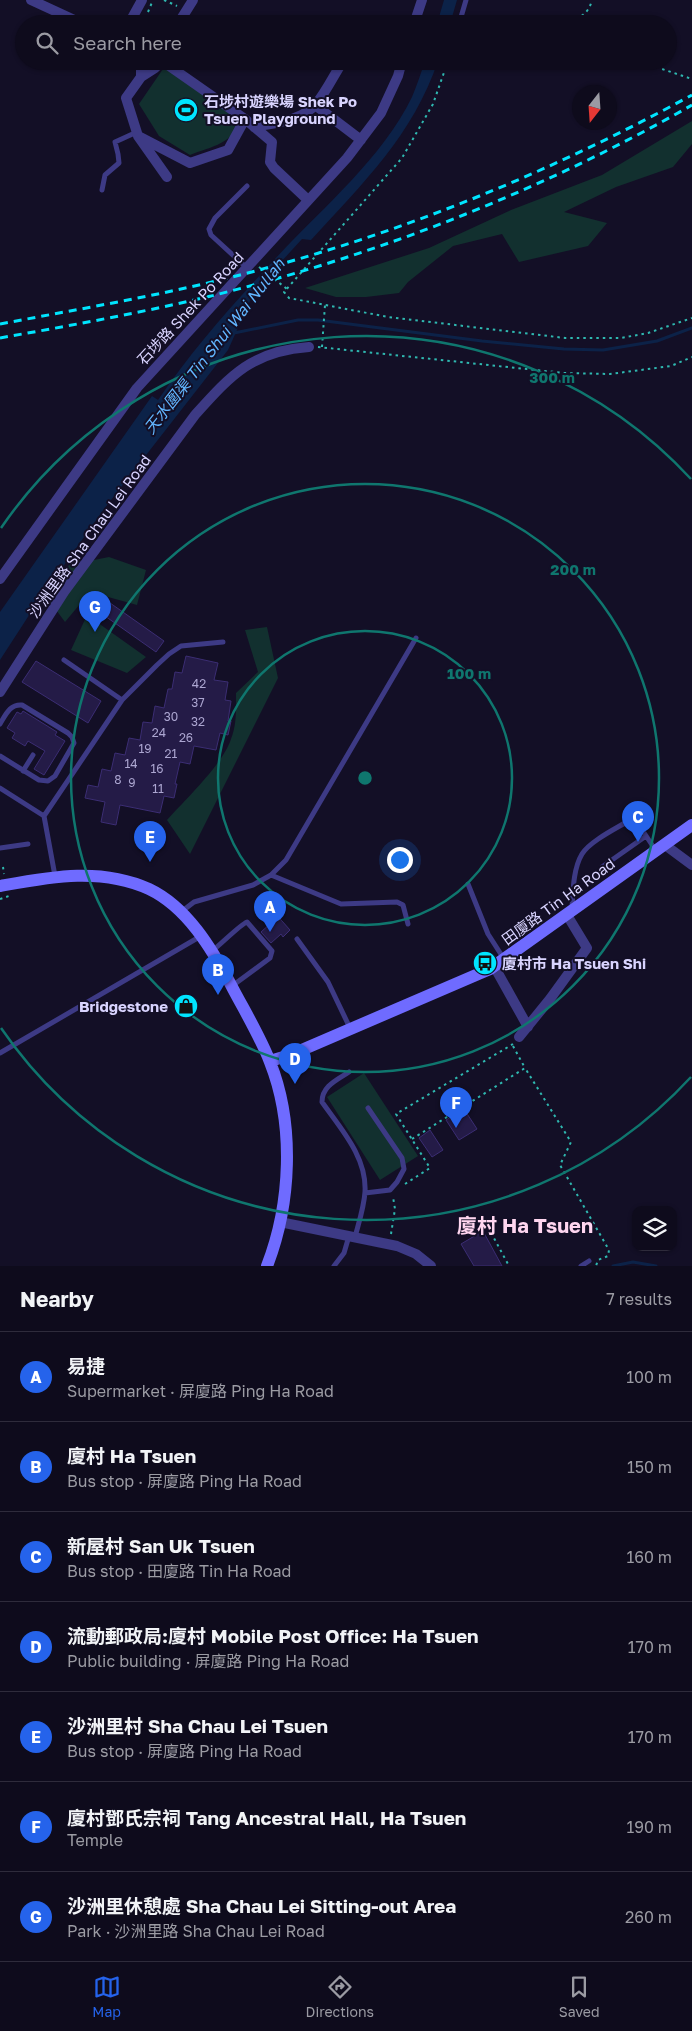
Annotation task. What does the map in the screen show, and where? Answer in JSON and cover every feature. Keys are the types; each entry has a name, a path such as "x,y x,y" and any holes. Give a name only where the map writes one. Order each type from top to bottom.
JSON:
{"street":[{"path":"31,0 63,15"},
{"path":"134,15 142,0"},
{"path":"183,15 193,0"},
{"path":"417,15 422,0"},
{"path":"141,70 141,77"},
{"path":"152,70 141,77 126,98 138,134 167,177"},
{"path":"175,70 245,119 272,142 273,150 270,162 308,200"},
{"path":"254,127 292,119 315,105 337,70"},
{"name":"石埗路 Shek Po Road","path":"0,579 137,388 361,140 381,113 398,70"},
{"path":"315,105 361,140"},
{"path":"138,134 190,163 228,150 245,119"},
{"name":"沙洲里路 Sha Chau Lei Road","path":"0,692 64,592 195,415 212,396 239,369 261,358 295,348 309,347"},
{"name":"田廈路 Tin Ha Road","path":"270,1061 290,1055 453,986 499,962 692,825"},
{"path":"660,848 692,865"},
{"path":"0,886 55,876 92,876 125,882 148,888 165,898 181,912 201,936 232,986 270,1061 278,1084 286,1143 285,1183 280,1222 267,1266"},
{"path":"519,1037 587,948 569,913"},
{"path":"499,962 528,1027"},
{"path":"280,1222 404,1248 416,1254 431,1266"}],"lane":[{"path":"463,15 466,0"},
{"path":"102,190 105,175 119,163 114,142 138,134"},
{"path":"247,186 215,218 209,229 211,234 250,265"},
{"path":"181,912 194,902 252,885 272,875 286,860 416,638"},
{"path":"55,876 44,816 122,700 169,654 181,646 223,642"},
{"path":"64,660 122,700"},
{"path":"0,724 10,708 22,705 68,732 74,743 51,780 42,781 2,757 0,764"},
{"path":"23,770 33,755"},
{"path":"0,788 44,816"},
{"path":"569,913 578,864 583,852 630,820 637,822 646,836 660,848"},
{"path":"602,867 646,836"},
{"path":"0,848 28,844"},
{"path":"272,875 342,904 397,902 403,905 408,924"},
{"path":"468,884 499,962"},
{"path":"211,951 231,936 244,922 247,922 272,951 270,958 232,986"},
{"path":"0,1053 201,936"},
{"path":"297,939 328,982 350,1029"},
{"path":"334,1266 344,1253 352,1237 365,1193 364,1177 359,1159 322,1102 322,1094 327,1087 349,1072"},
{"path":"365,1193 390,1190 398,1182 404,1168 402,1158 368,1108"},
{"path":"581,1266 589,1261"}],"path":[{"path":"146,15 153,0"},
{"path":"164,0 186,10"},
{"path":"583,15 590,8 592,0"},
{"path":"445,70 433,104 402,158 284,292 289,298 388,316 565,338 621,338 648,333 692,318"},
{"path":"665,70 692,80"},
{"path":"250,265 287,289"},
{"path":"322,347 325,305"},
{"path":"309,347 564,373 610,374 671,366 692,357"},
{"path":"396,1114 513,1044 524,1068 571,1142 560,1165 609,1250 608,1256 598,1260 596,1266"},
{"path":"412,1139 524,1068"},
{"path":"488,1226 508,1266"}],"green space":[{"name":"石埗村遊樂場 Shek Po Tsuen Playground","path":"162,70 171,70 238,116 237,125 229,138 222,143 190,155 159,136 139,104"},
{"path":"692,121 692,144 673,167 616,187 564,212 607,223 588,246 519,262 502,234 453,246 408,282 399,293 366,297 336,297 305,288 429,248 511,210 602,175"},
{"path":"109,557 146,570 137,605 90,592 65,622 48,599 69,565"},
{"path":"87,615 146,657 127,673 71,650"},
{"path":"267,627 278,678 190,854 167,820 203,781 227,749 236,716 236,693 258,672 245,630"},
{"path":"364,1073 418,1156 380,1180 327,1097"}],"water":[{"path":"444,0 457,0 453,15 440,15"},
{"name":"天水圍渠 Tin Shui Wai Nullah","path":"422,70 434,70 415,112 385,157 311,240 302,239 250,301 228,350 104,509 35,606 0,660 0,612 152,396 158,400 228,310 368,162 399,120 412,97"}],"building":[{"path":"103,598 164,641 156,652 95,609"},
{"path":"186,656 218,663 214,680 228,682 225,700 231,701 228,721 231,721 228,735 220,733 216,750 194,746 190,764 180,762 174,798 164,796 160,813 120,805 116,825 101,822 105,802 85,798 88,785 98,787 102,769 111,771 115,753 125,755 129,738 140,740 143,722 152,723 155,706 164,708 168,689 172,689 175,672 182,673"},
{"path":"36,661 101,701 88,723 22,682"},
{"path":"23,711 57,732 55,735 65,741 44,775 34,769 45,751 28,741 25,746 12,738 15,733 7,728 17,712 21,714"},
{"path":"274,912 290,930 283,937 281,934 271,943 261,932 271,923 267,919"},
{"path":"464,1109 477,1129 459,1140 446,1120"},
{"path":"430,1130 443,1150 432,1157 419,1138"},
{"path":"483,1231 502,1266 474,1266 461,1244"}],"waterway":[{"name":"天水圍渠 Tin Shui Wai Nullah","path":"234,333 298,320 318,320 482,341 564,349 603,350 657,341 692,328"},
{"path":"613,1266 633,1262 656,1266"}],"railway":[{"path":"0,324 237,276 379,234 538,171 641,122 692,95"},
{"path":"0,338 192,301 280,278 341,259 462,216 521,191 636,136 692,105"}],"place":[{"name":"石埗村遊樂場 Shek Po Tsuen Playground","path":"186,110"},
{"name":"沙洲里休憩處 Sha Chau Lei Sitting-out Area","path":"95,632"},
{"name":"新屋村 San Uk Tsuen","path":"638,842"},
{"name":"沙洲里村 Sha Chau Lei Tsuen","path":"150,862"},
{"name":"易捷","path":"270,932"},
{"name":"廈村市 Ha Tsuen Shi","path":"485,963"},
{"name":"廈村 Ha Tsuen","path":"218,995"},
{"name":"Bridgestone","path":"186,1006"},
{"name":"流動郵政局:廈村 Mobile Post Office: Ha Tsuen","path":"295,1084"},
{"name":"廈村鄧氏宗祠 Tang Ancestral Hall, Ha Tsuen","path":"456,1128"}],"district":[{"name":"廈村 Ha Tsuen","path":"525,1225"}]}
